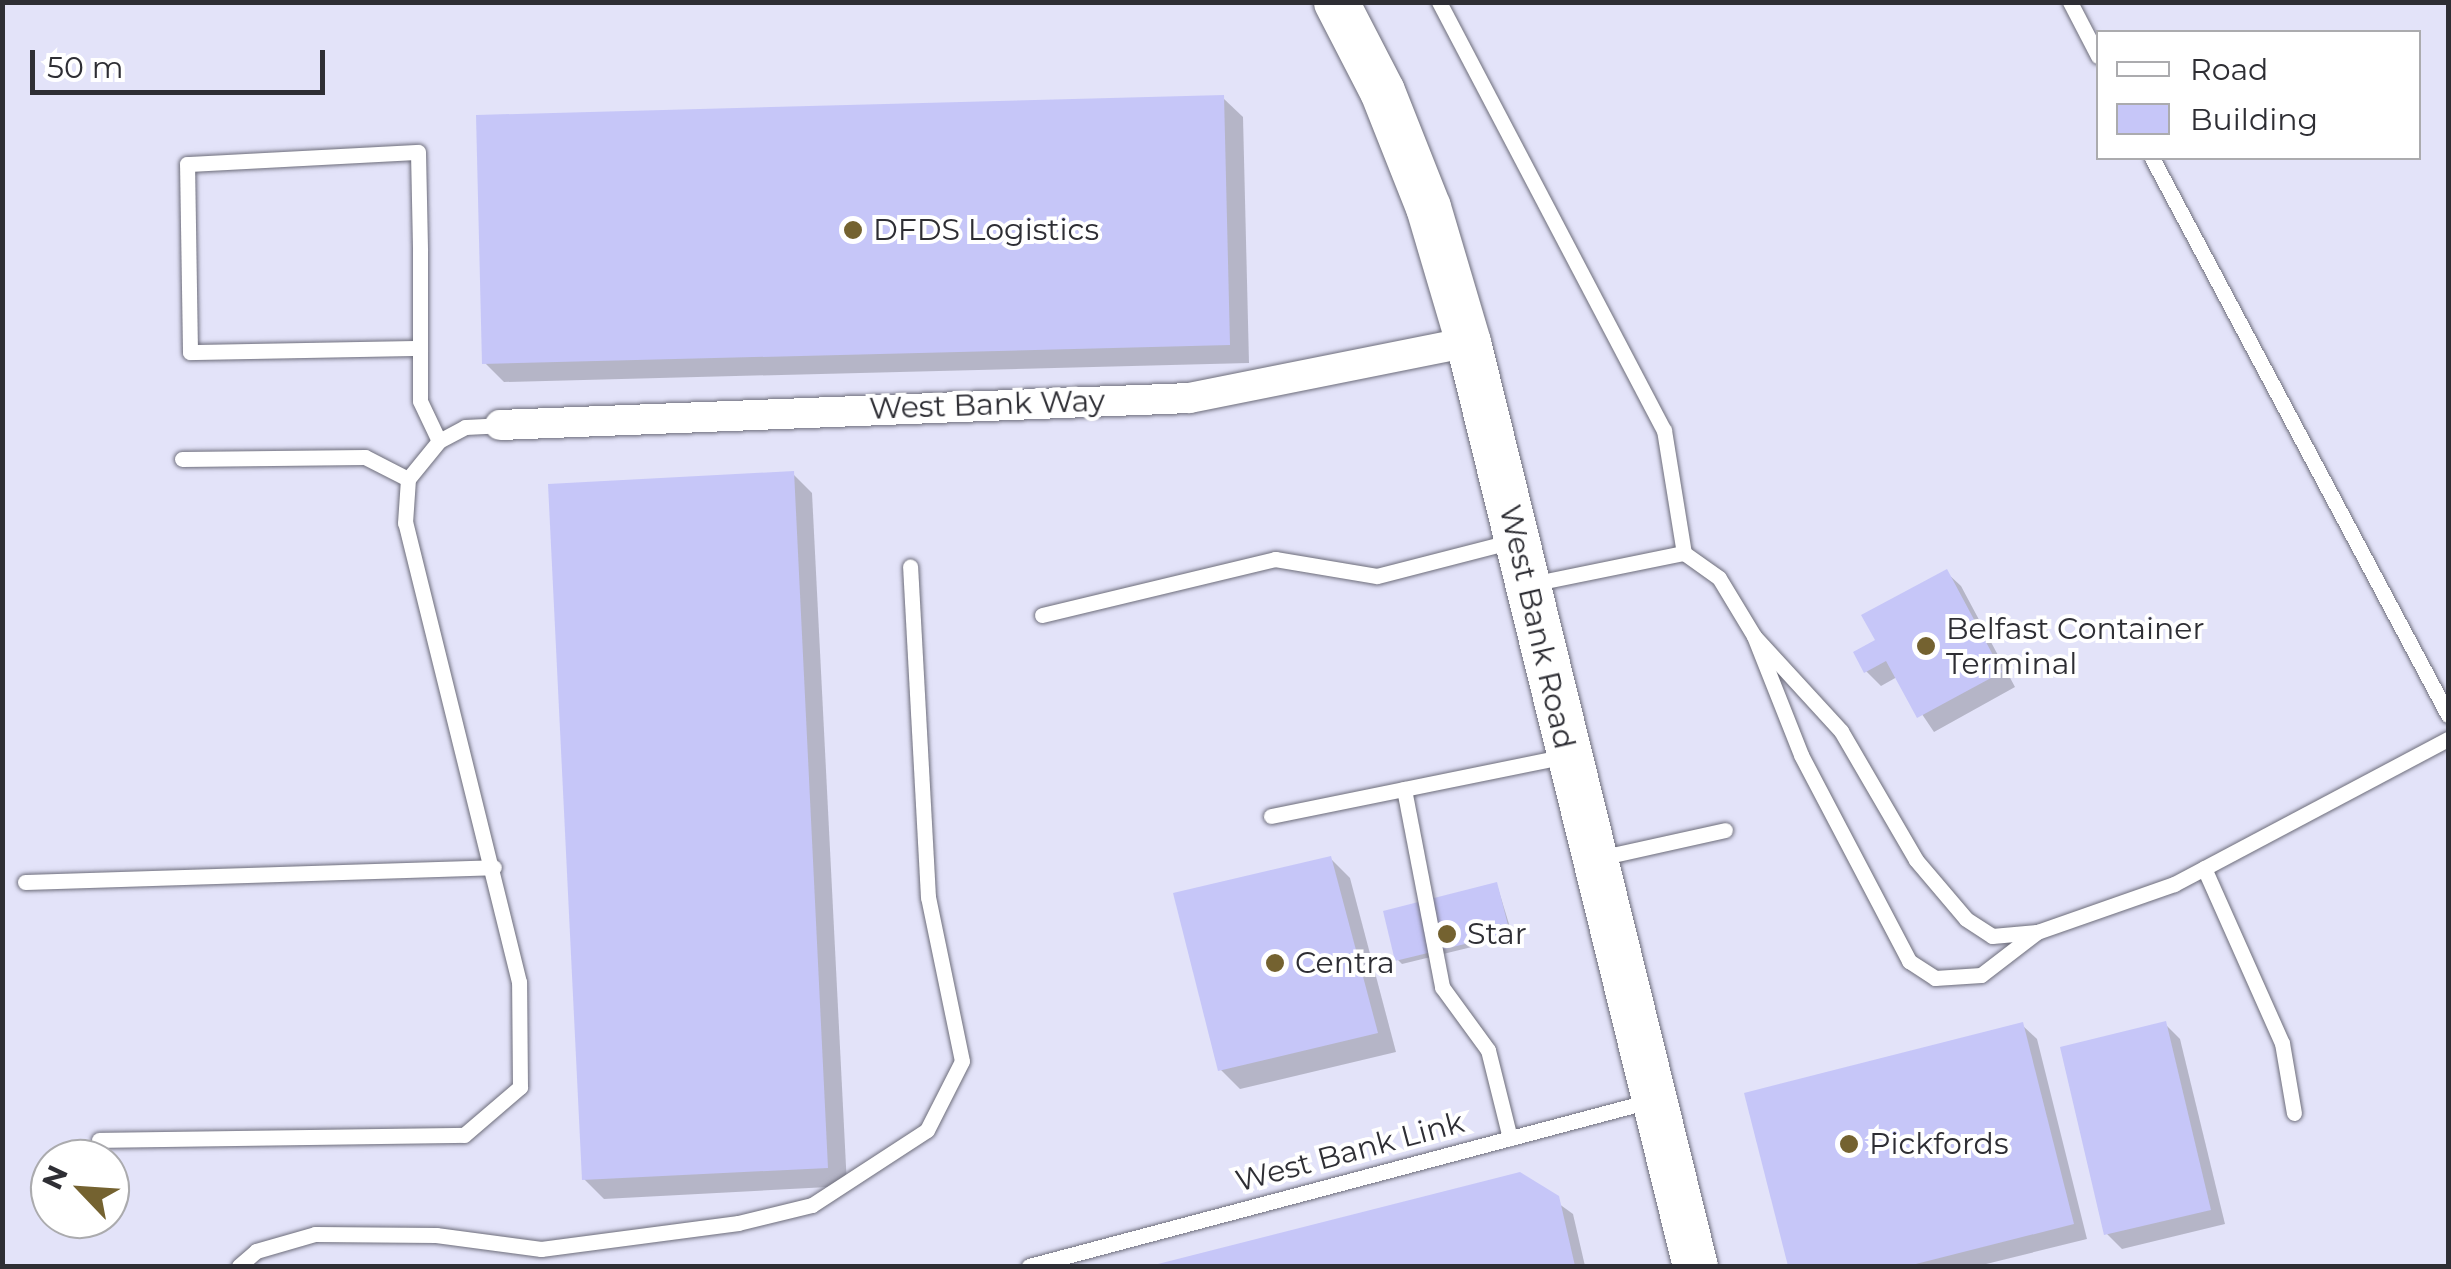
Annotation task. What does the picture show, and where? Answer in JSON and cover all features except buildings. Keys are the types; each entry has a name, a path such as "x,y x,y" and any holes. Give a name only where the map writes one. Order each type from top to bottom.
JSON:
{"street":[{"name":"West Bank Road","path":"1336,2 1382,90 1428,207 1468,342 1695,1266"},
{"name":"West Bank Way","path":"500,425 1189,398 1468,342"}],"lane":[{"path":"1439,2 1664,430 1684,553 1719,578 1754,636 1801,755 1909,961 1935,978 1981,975 2037,932"},
{"path":"2070,2 2096,52"},
{"path":"420,348 190,352 187,164 418,152 420,348 420,401 438,441"},
{"path":"2153,160 2448,715"},
{"path":"130,1140 464,1135 520,1087 519,982 494,867 404,523 408,479 438,441 465,427 500,425"},
{"path":"182,459 365,457 408,479"},
{"path":"1042,615 1274,560 1377,576 1517,540"},
{"path":"1528,585 1684,553"},
{"path":"239,1266 256,1251 315,1234 436,1235 541,1249 738,1224 812,1205 928,1130 962,1061 928,897 910,566"},
{"path":"1754,636 1841,730 1916,860 1966,919 1992,936 2037,932 2204,868 2448,739"},
{"path":"1271,816 1567,756"},
{"path":"1404,789 1442,987 1488,1050 1510,1138"},
{"path":"1596,859 1725,830"},
{"path":"25,882 494,867"},
{"path":"2204,868 2282,1043 2294,1112"},
{"name":"West Bank Link","path":"1029,1266 1654,1100"},
{"path":"541,1249 541,1266"}],"shaded area":[{"path":"2,3 2448,3 2448,1266 3,1266"}],"place":[{"name":"DFDS Logistics","path":"853,230"},
{"name":"Belfast Container Terminal","path":"1926,646"},
{"name":"Star","path":"1447,934"},
{"name":"Centra","path":"1275,963"},
{"name":"Pickfords","path":"1849,1144"}]}
